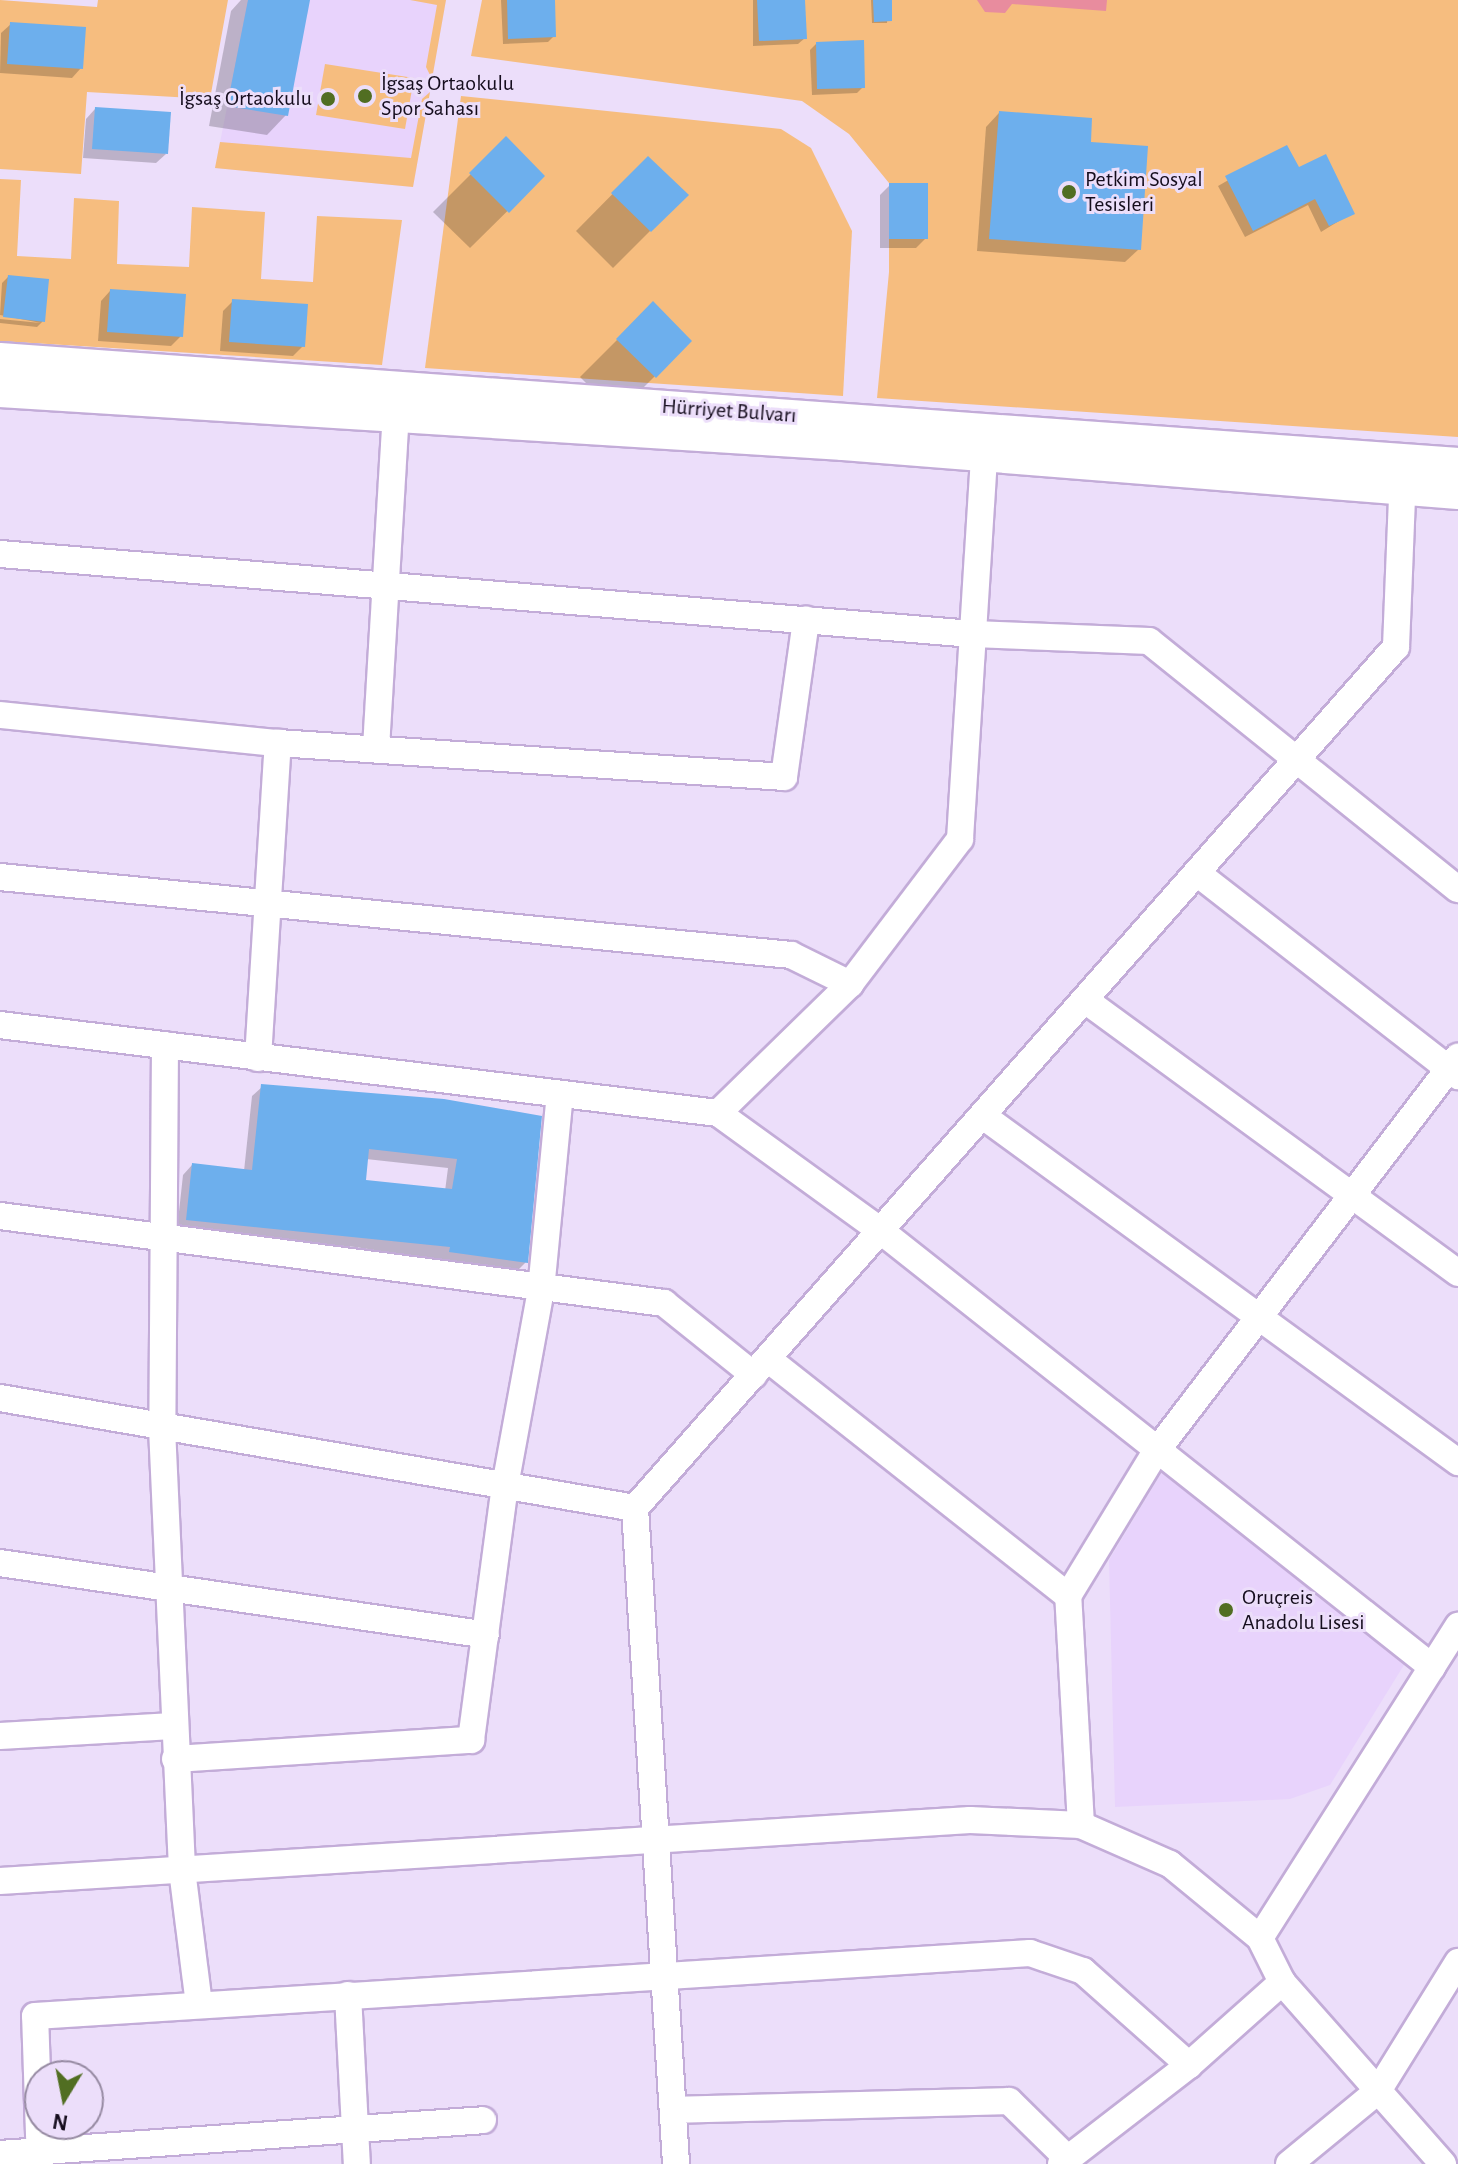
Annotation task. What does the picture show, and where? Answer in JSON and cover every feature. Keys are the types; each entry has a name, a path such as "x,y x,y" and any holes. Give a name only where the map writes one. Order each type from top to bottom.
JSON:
{"main road":[{"name":"Hürriyet Bulvarı","path":"0,360 984,454 1404,474 1458,465"},
{"name":"Hürriyet Bulvarı","path":"0,390 397,400 1404,474 1458,492"}],"street":[{"path":"376,748 397,400"},
{"path":"718,1113 850,984 960,839 984,454"},
{"path":"676,2164 659,1840 635,1508 1396,647 1404,474"},
{"path":"0,554 974,634 1149,641 1458,889"},
{"path":"0,715 278,743 784,777 806,620"},
{"path":"258,1058 264,903 278,743"},
{"path":"1081,1825 1068,1596 1155,1453 1353,1193 1455,1067 1197,873"},
{"path":"0,877 791,955 850,984"},
{"path":"1085,1000 1353,1193 1458,1273"},
{"path":"0,1025 718,1113 881,1231 1155,1453 1432,1667"},
{"path":"165,1045 162,1428 173,1726 182,1870 199,2004"},
{"path":"175,1759 471,1740 505,1486 541,1290 560,1094"},
{"path":"983,1116 1458,1462"},
{"path":"0,1216 541,1290 664,1303 761,1367 1068,1596"},
{"path":"0,1398 635,1508"},
{"path":"0,1563 168,1585 486,1635"},
{"path":"1260,1938 1458,1626"},
{"path":"0,1736 173,1726"},
{"path":"0,1881 970,1820 1081,1825 1170,1864 1260,1938 1282,1982 1443,2164"},
{"path":"40,2159 35,2016 1030,1953 1083,1971 1189,2065"},
{"path":"1289,2164 1378,2091 1458,1962"},
{"path":"673,2110 1009,2101 1064,2162 1189,2065 1282,1982"},
{"path":"348,1995 357,2164"},
{"path":"0,2154 40,2159 200,2153 483,2120"}],"shaded area":[{"path":"0,0 97,7 98,0 228,0 210,99 87,92 81,174 0,169"},
{"name":"İgsaş Ortaokulu","path":"248,0 446,0 413,187 215,168"},
{"path":"410,0 446,0 432,79 426,67 437,5"},
{"path":"482,0 1458,0 1458,437 877,398 889,272 889,183 849,134 802,101 471,56"},
{"path":"977,0 1107,0 1106,11 1012,4 1005,13 985,12"},
{"name":"İgsaş Ortaokulu Spor Sahası","path":"325,64 414,78 405,129 316,115"},
{"path":"430,92 413,187 215,168 220,142 411,158 422,99"},
{"path":"461,96 781,129 811,148 852,231 843,396 425,368"},
{"path":"0,179 21,180 17,256 71,259 74,198 119,201 117,264 189,267 192,207 265,212 261,279 313,282 317,216 402,220 382,365 0,341"},
{"name":"Oruçreis Anadolu Lisesi","path":"1162,1472 1407,1660 1330,1785 1290,1799 1115,1807 1109,1560"}],"building":[{"name":"İgsaş Ortaokulu","path":"248,0 310,0 288,116 227,106"},
{"path":"507,0 555,0 556,37 508,39"},
{"path":"757,0 805,0 807,39 759,41"},
{"path":"873,0 892,0 892,21 874,22"},
{"path":"10,22 86,27 83,69 7,64"},
{"path":"864,40 865,88 817,89 816,42"},
{"path":"95,107 171,112 168,154 92,149"},
{"name":"Petkim Sosyal Tesisleri","path":"999,111 1092,118 1091,142 1148,146 1141,250 989,239"},
{"path":"506,136 545,176 509,213 469,173"},
{"path":"1287,145 1299,167 1326,154 1355,214 1329,226 1315,199 1253,231 1225,176"},
{"path":"648,156 689,195 651,232 611,193"},
{"path":"889,183 928,183 928,239 889,239"},
{"path":"8,275 49,279 45,322 3,317"},
{"path":"110,289 186,294 183,337 107,332"},
{"path":"232,299 308,304 305,347 229,342"},
{"path":"653,301 692,341 656,378 616,339"},
{"path":"261,1084 444,1099 542,1116 528,1263 449,1252 450,1247 186,1220 192,1163 252,1170","holes":["369,1149 457,1159 452,1189 366,1180"]}],"place":[{"name":"İgsaş Ortaokulu Spor Sahası","path":"365,96"},
{"name":"İgsaş Ortaokulu","path":"328,99"},
{"name":"Petkim Sosyal Tesisleri","path":"1069,192"},
{"name":"Oruçreis Anadolu Lisesi","path":"1226,1610"}]}
